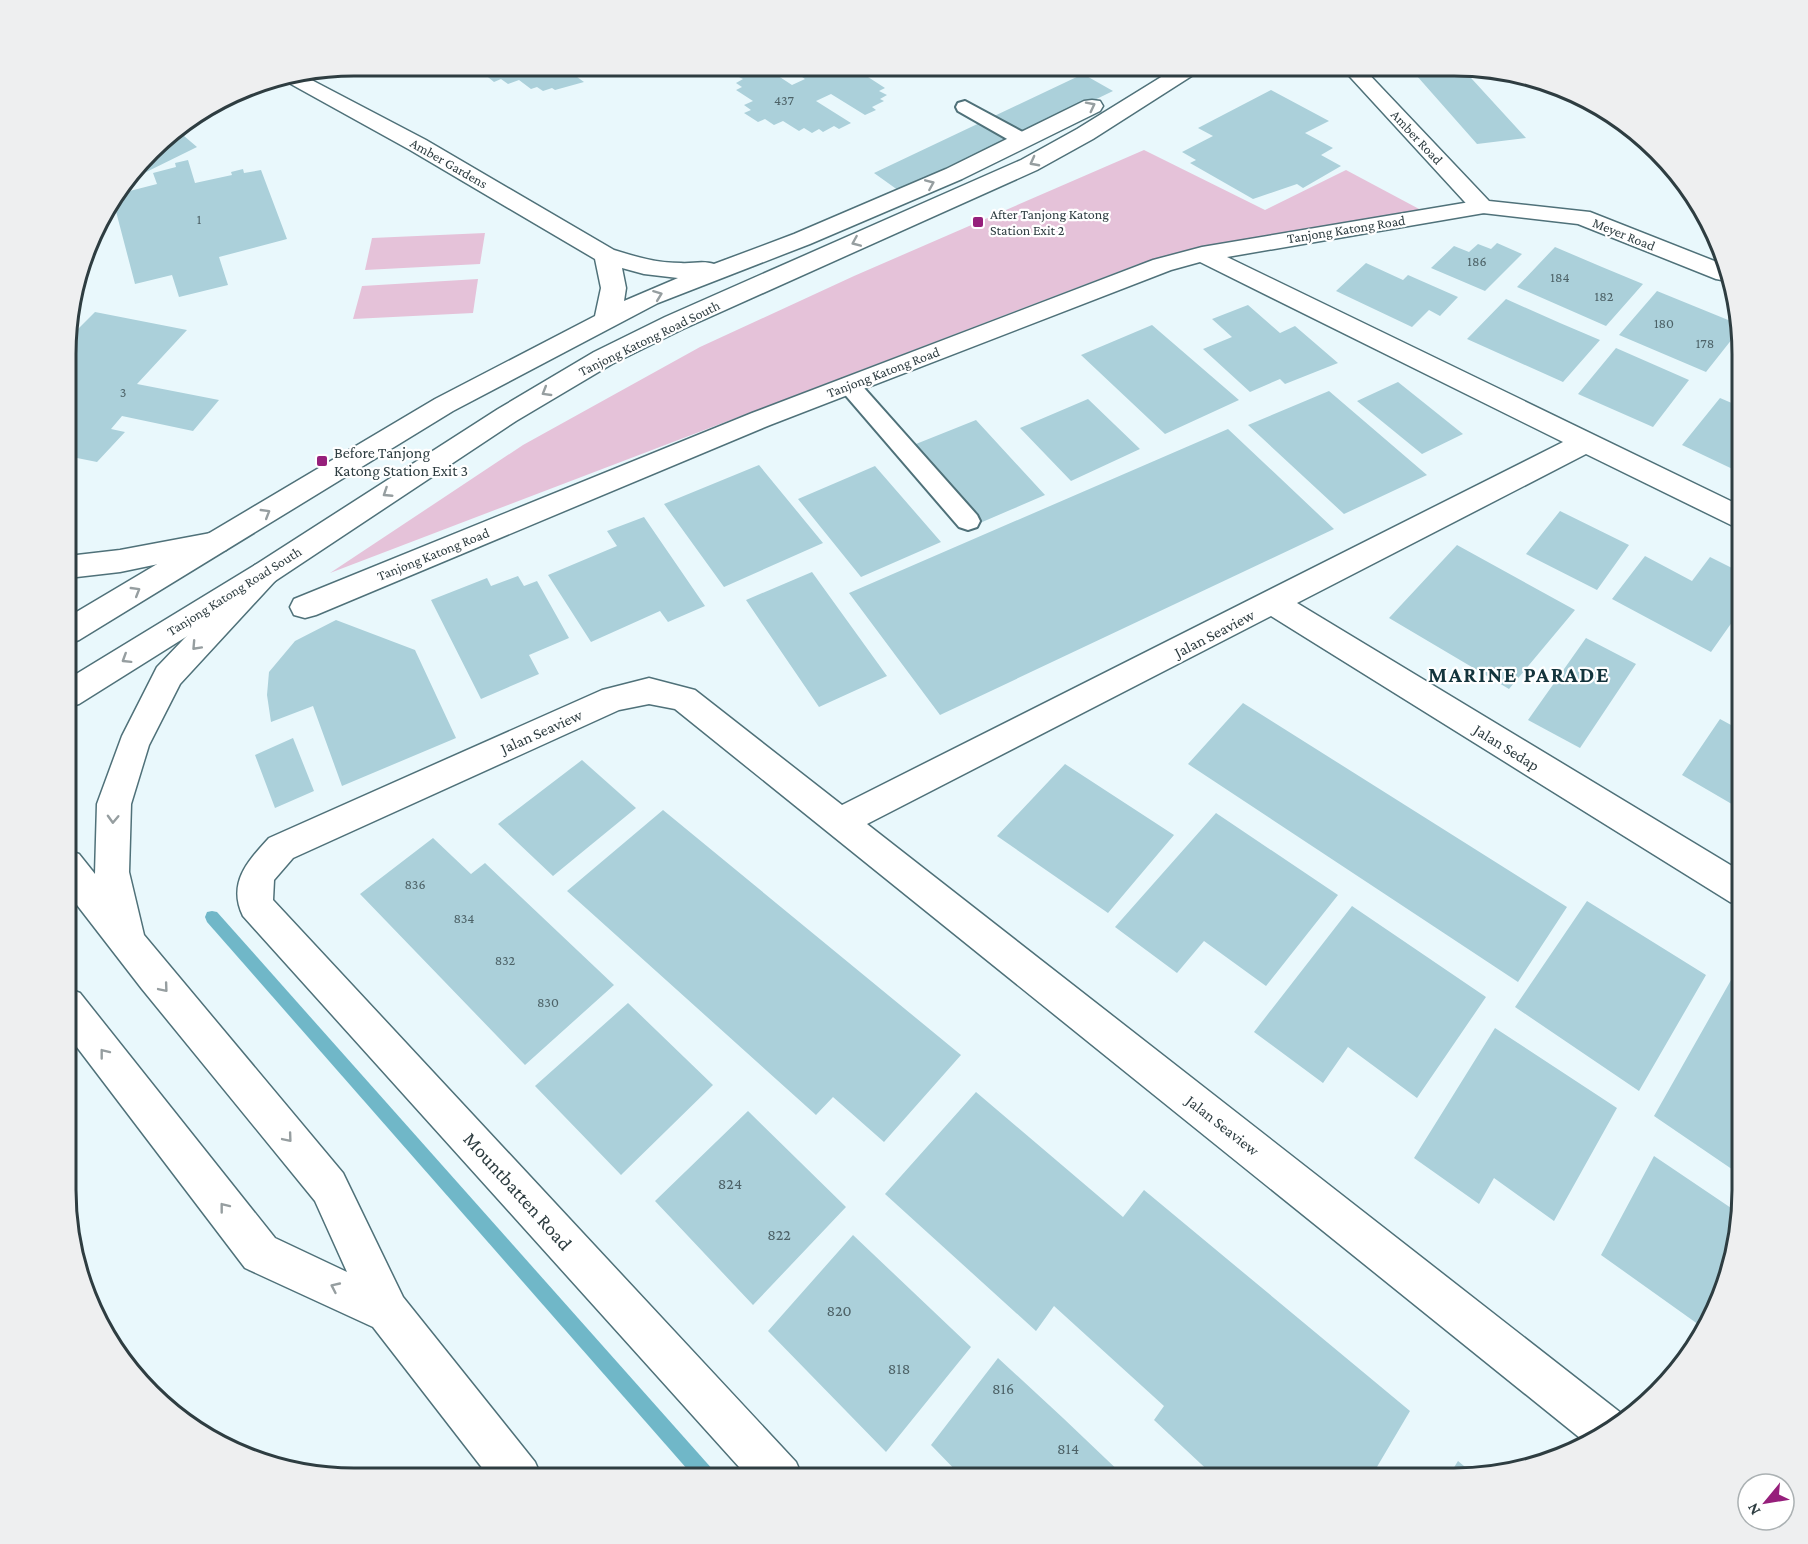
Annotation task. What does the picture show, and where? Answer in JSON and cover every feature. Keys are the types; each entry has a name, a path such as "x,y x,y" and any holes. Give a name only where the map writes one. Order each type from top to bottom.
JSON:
{"street":[{"name":"Tanjong Katong Road South","path":"76,627 444,405 649,298 731,267 954,174 1132,86 1146,76"},
{"name":"Tanjong Katong Road South","path":"76,690 265,573 507,415 603,358 674,323 1029,165 1085,134 1178,76"},
{"name":"Amber Road","path":"1359,76 1482,207"},
{"name":"Amber Gardens","path":"300,82 418,145 606,255 644,267 682,271 731,267"},
{"name":"Tanjong Katong Road","path":"305,607 761,419 1129,276 1202,254 1482,207"},
{"name":"Meyer Road","path":"1482,207 1582,217 1719,272"},
{"path":"1202,254 1732,513"},
{"path":"606,255 615,282 613,299 606,321"},
{"name":"Jalan Seaview","path":"840,822 1586,442"},
{"path":"76,566 120,561 216,543"},
{"path":"128,942 112,872 114,804 133,746 168,676 265,573"},
{"name":"Jalan Sedap","path":"1273,603 1732,885"},
{"name":"Jalan Seaview","path":"255,905 257,875 281,848 613,699 649,691 684,699 1600,1425"},
{"path":"76,876 155,978 328,1186 388,1312 511,1468"},
{"name":"Mountbatten Road","path":"255,905 771,1468"},
{"path":"76,1017 260,1253 388,1312"}],"lane":[{"path":"965,107 1023,140"},
{"path":"849,385 968,521"}],"shaded area":[{"path":"1144,150 1265,210 1346,170 1421,210 1199,247 1136,265 330,573 523,445 700,347 854,276"},
{"path":"485,233 480,264 365,270 372,238"},
{"path":"478,279 473,313 353,319 362,286"}],"building":[{"path":"487,76 576,76 584,82 543,91 537,87 531,89 519,80 508,84 501,79 494,82"},
{"path":"778,76 792,85 805,79 801,76 871,76 868,77 885,88 879,91 887,95 880,99 884,101 872,107 876,110 865,115 831,94 816,101 851,123 839,129 834,126 823,132 819,129 812,133 804,128 799,131 783,121 774,125 765,119 758,122 744,113 751,110 744,105 753,101 736,90 742,87 736,83 743,79 739,77"},
{"path":"1079,76 1087,76 1113,91 902,193 874,173"},
{"path":"1417,76 1470,77 1526,138 1477,144"},
{"path":"1271,90 1329,121 1305,133 1333,148 1321,155 1341,166 1303,188 1297,184 1253,199 1190,163 1196,160 1182,152 1213,136 1198,128"},
{"path":"183,135 197,147 144,173"},
{"path":"188,160 195,183 232,175 231,172 243,169 244,173 261,170 287,239 219,257 228,285 179,297 172,275 135,284 116,212 130,191 157,184 153,173 176,167 175,163"},
{"path":"1497,243 1522,254 1485,291 1431,268 1454,246 1469,252 1478,244 1491,249"},
{"path":"1555,247 1643,284 1606,326 1517,287"},
{"path":"1366,263 1403,280 1408,275 1458,297 1440,316 1429,310 1412,327 1336,291"},
{"path":"1657,291 1729,320 1731,340 1706,372 1619,335"},
{"path":"1506,299 1600,340 1563,382 1467,339"},
{"path":"1248,305 1280,333 1295,326 1338,363 1285,384 1280,379 1250,392 1203,349 1232,337 1212,319"},
{"path":"95,312 187,330 137,384 219,400 193,431 122,416 111,429 125,432 97,462 76,458 78,329"},
{"path":"1152,325 1239,400 1165,434 1081,355"},
{"path":"1616,348 1689,380 1653,427 1578,394"},
{"path":"1398,382 1463,434 1422,454 1357,401"},
{"path":"1329,391 1427,475 1344,514 1248,425"},
{"path":"1720,398 1732,403 1732,469 1682,445"},
{"path":"1088,399 1140,449 1071,481 1020,428"},
{"path":"976,420 1045,495 973,526 906,448"},
{"path":"1228,429 1334,529 940,715 849,593"},
{"path":"759,465 823,543 724,587 664,504"},
{"path":"875,466 941,542 861,577 798,499"},
{"path":"1560,511 1629,545 1597,590 1526,554"},
{"path":"644,517 705,606 668,622 660,611 591,642 548,575 617,546 607,531"},
{"path":"1457,545 1575,610 1509,689 1389,618"},
{"path":"1645,556 1692,581 1710,557 1732,568 1732,622 1711,652 1612,599"},
{"path":"812,572 887,676 819,707 746,600"},
{"path":"518,576 524,586 537,581 569,638 529,655 539,674 481,699 431,600 487,578 491,586"},
{"path":"336,620 415,650 456,738 342,786 313,706 271,722 267,695 269,672 295,641"},
{"path":"1586,638 1636,664 1580,748 1528,720"},
{"path":"1243,703 1567,907 1518,982 1188,764"},
{"path":"1720,719 1732,726 1732,804 1682,775"},
{"path":"293,738 314,791 275,808 255,755"},
{"path":"582,760 636,808 553,876 498,824"},
{"path":"1065,764 1174,835 1108,913 997,836"},
{"path":"663,810 961,1055 884,1142 833,1097 816,1115 567,891"},
{"path":"1216,813 1338,895 1266,986 1204,941 1177,973 1115,927"},
{"path":"433,838 471,874 485,863 614,985 525,1065 360,894"},
{"path":"1587,901 1706,975 1639,1091 1515,1007"},
{"path":"1352,906 1486,997 1417,1098 1348,1047 1323,1083 1254,1032"},
{"path":"1732,978 1732,1169 1654,1116"},
{"path":"628,1003 713,1085 621,1175 535,1086"},
{"path":"1495,1028 1617,1108 1554,1221 1494,1178 1479,1204 1414,1158"},
{"path":"976,1092 1123,1217 1144,1190 1410,1411 1376,1468 1205,1468 1154,1420 1164,1406 1054,1306 1036,1331 885,1194"},
{"path":"748,1111 846,1207 753,1305 655,1201"},
{"path":"1654,1156 1731,1208 1726,1244 1717,1279 1697,1323 1601,1255"},
{"path":"853,1235 971,1347 886,1452 768,1331"},
{"path":"998,1358 1116,1468 953,1468 931,1445"},
{"path":"1458,1461 1466,1467 1454,1468"}],"waterway":[{"path":"212,917 698,1468"}],"place":[{"name":"After Tanjong Katong Station Exit 2","path":"978,222"},
{"name":"Before Tanjong Katong Station Exit 3","path":"322,461"}],"district":[{"name":"MARINE PARADE","path":"1519,674"}]}
